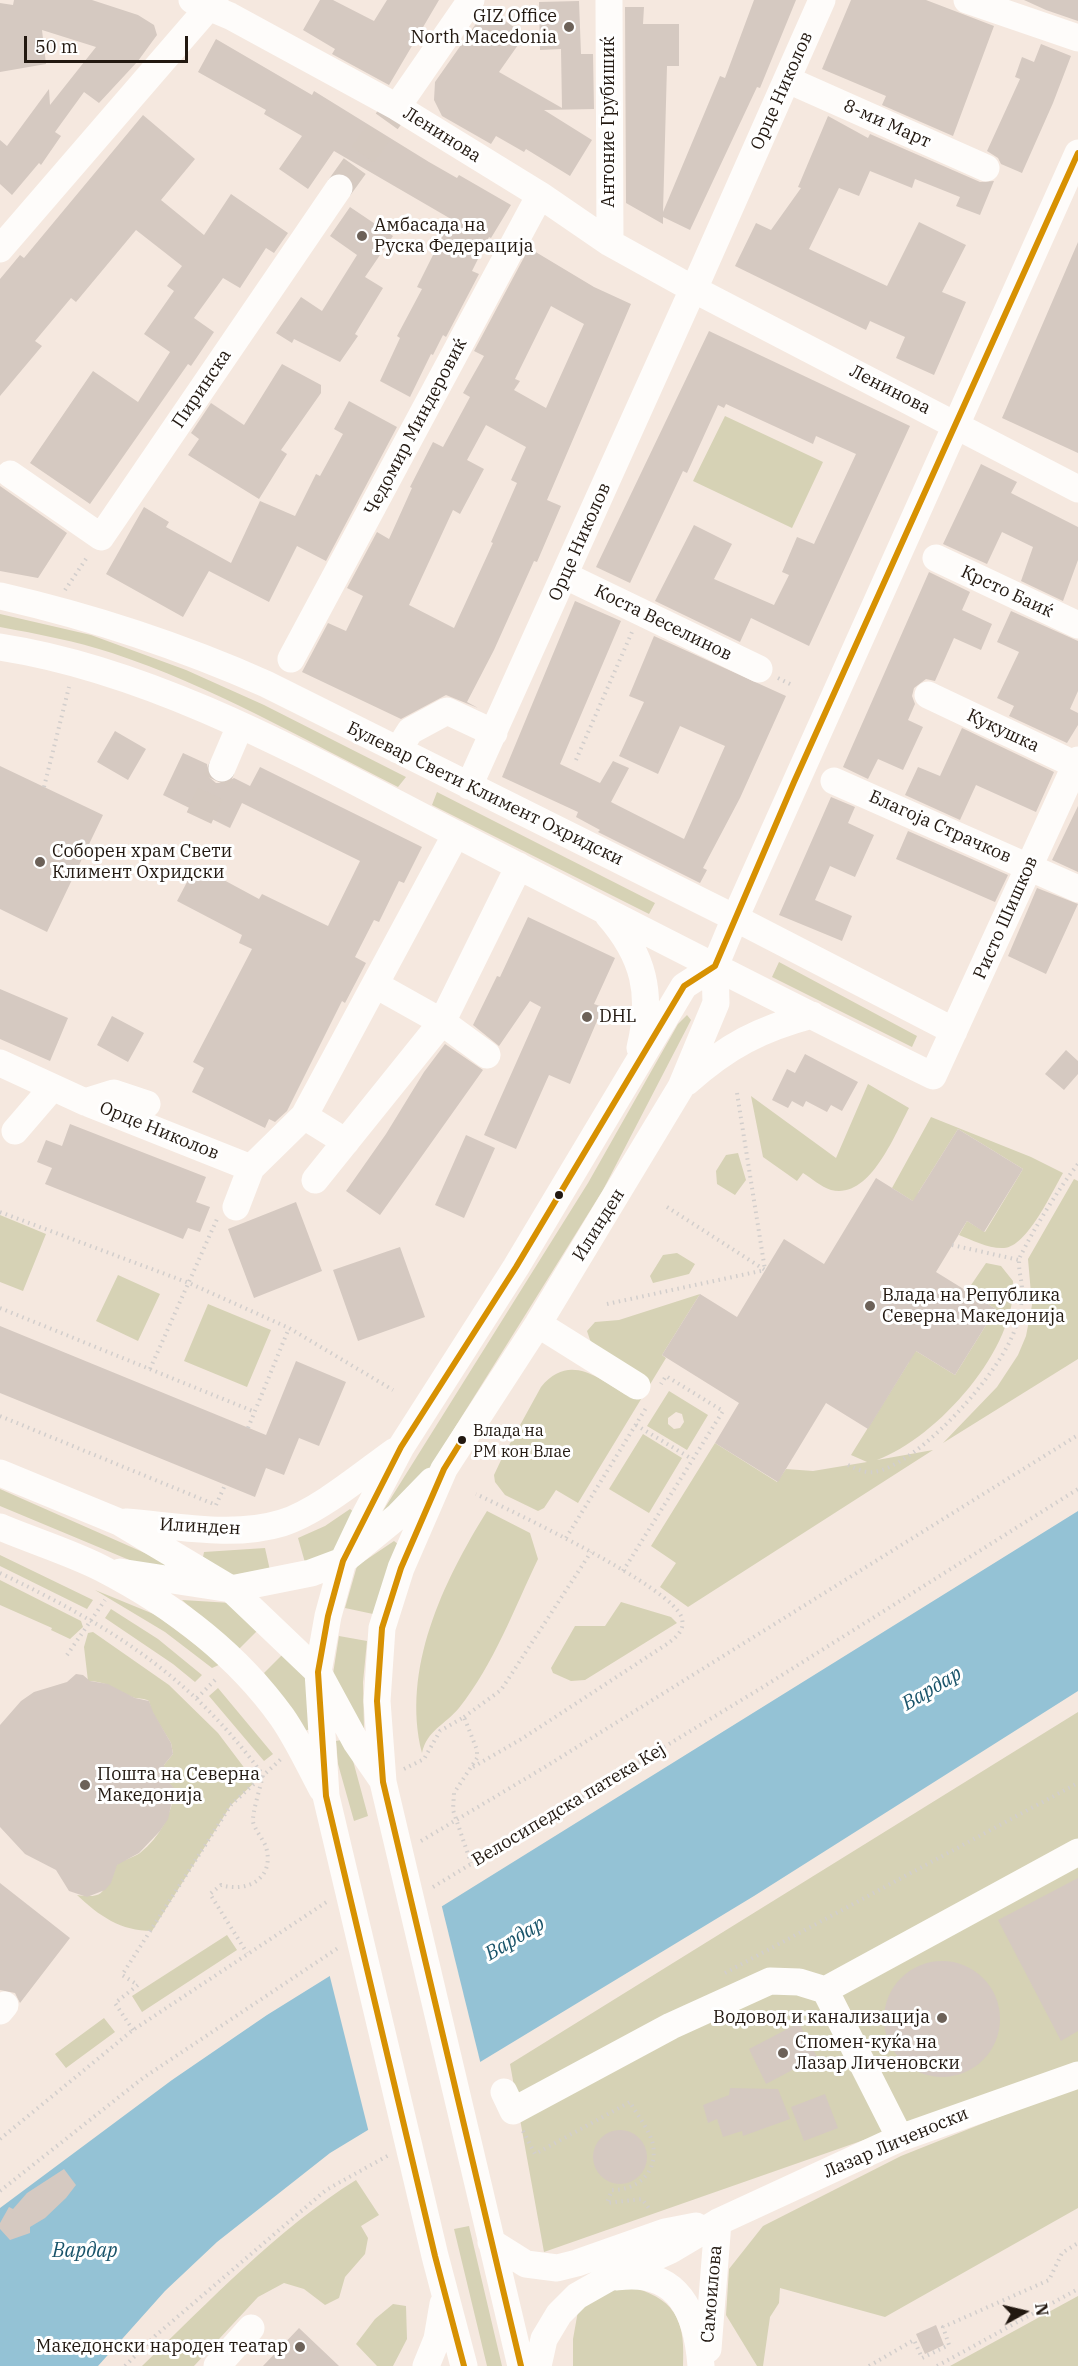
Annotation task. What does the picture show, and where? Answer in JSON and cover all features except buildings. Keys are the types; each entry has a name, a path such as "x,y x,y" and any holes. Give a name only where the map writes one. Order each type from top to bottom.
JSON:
{"street":[{"path":"397,106 471,0"},
{"name":"Антоние Грубишиќ","path":"609,0 610,243"},
{"name":"Орце Николов","path":"469,786 566,576 822,0"},
{"path":"967,0 1078,38"},
{"path":"0,249 205,2"},
{"name":"Ленинова","path":"205,2 397,106 540,195 610,243 693,289 955,423 1078,489"},
{"name":"8-ми Март","path":"788,80 986,168"},
{"name":"Илинден","path":"393,1776 377,1701 382,1628 401,1568 444,1469 538,1324 681,1087 716,1003 715,966 735,918 1078,153"},
{"name":"Пиринска","path":"101,537 339,188"},
{"name":"Чедомир Миндеровиќ","path":"291,659 540,195"},
{"path":"10,474 101,537"},
{"name":"Крсто Баиќ","path":"936,558 1078,625"},
{"name":"Коста Веселинов","path":"566,576 759,669"},
{"name":"Булевар Свети Климент Охридски","path":"0,596 91,619 205,657 398,750 735,918 954,1031"},
{"path":"0,647 30,651 144,685 240,726 812,1015"},
{"name":"Кукушка","path":"928,695 1077,764"},
{"path":"398,750 410,731 447,711 494,733"},
{"path":"222,768 240,726"},
{"name":"Ристо Шишков","path":"812,1015 933,1076 1077,764"},
{"name":"Благоја Страчков","path":"834,781 1078,889"},
{"path":"236,1207 251,1168 304,1116 456,834"},
{"path":"315,1180 442,1022 519,866"},
{"path":"601,907 634,950 643,975 646,1014 638,1061"},
{"name":"Илинден","path":"326,1796 318,1672 328,1616 343,1561 401,1447 516,1267 684,986 715,966"},
{"path":"376,986 442,1022 487,1054"},
{"path":"681,1087 708,1063 751,1035 812,1015"},
{"name":"Орце Николов","path":"0,1064 52,1088 251,1168"},
{"path":"15,1131 52,1088"},
{"path":"85,1101 114,1093 147,1104"},
{"path":"304,1116 346,1142"},
{"path":"538,1324 649,1392"},
{"name":"Илинден","path":"119,1522 241,1531 281,1524 328,1499 401,1447"},
{"name":"Илинден","path":"101,1568 231,1589 292,1578 343,1561 398,1516 444,1469"},
{"path":"0,1473 119,1522 231,1589 318,1672 356,1742 393,1776 491,2242 521,2366"},
{"path":"0,1527 101,1568 194,1626 241,1668 283,1718 326,1796 435,2256 464,2366"},
{"path":"509,2102 770,1981 799,1982 825,1990 1078,1852"},
{"path":"825,1990 900,2138"},
{"name":"Лазар Личеноски","path":"718,2222 900,2138 1078,2075"},
{"path":"491,2242 526,2264 557,2268 665,2232 718,2222"},
{"path":"538,2366 544,2339 560,2314 577,2296 607,2279 671,2250 718,2222"},
{"name":"Самоилова","path":"706,2366 718,2222"},
{"path":"607,2279 647,2276 661,2280 675,2290 692,2315 701,2366"},
{"path":"426,2366 437,2339 445,2291"},
{"path":"217,2366 251,2328"}],"path":[{"path":"64,590 101,537"},
{"path":"576,760 641,612"},
{"path":"44,787 70,683"},
{"path":"737,1094 765,1270"},
{"path":"848,1465 868,1472 876,1472 902,1460 951,1419 980,1388 1006,1351 1015,1328 1022,1299 1019,1260 1078,1164"},
{"path":"668,1207 765,1270"},
{"path":"0,1212 189,1284 289,1328 393,1390"},
{"path":"952,1245 1019,1260"},
{"path":"607,1304 765,1270"},
{"path":"150,1369 189,1284"},
{"path":"0,1308 255,1412"},
{"path":"248,1428 289,1328"},
{"path":"566,1538 636,1425 649,1392 666,1376 723,1411 623,1571"},
{"path":"0,1416 224,1508"},
{"path":"636,1425 692,1459"},
{"path":"416,1844 545,1767 1078,1434"},
{"path":"216,1505 225,1485"},
{"name":"Велосипедска патека Кеј","path":"432,1888 617,1777 1078,1489"},
{"path":"473,1767 523,1738 678,1635 683,1625 679,1612 623,1571 566,1538 476,1494"},
{"path":"393,1776 424,1759 440,1731 492,1699 510,1678 591,1552"},
{"path":"0,1573 93,1620 150,1658 197,1698 237,1741 263,1775 253,1822 267,1849 266,1871 254,1885 241,1888 221,1884 210,1894 247,1953"},
{"path":"67,1656 105,1600"},
{"path":"197,1698 215,1680"},
{"path":"464,1717 477,1750 477,1758 454,1793 453,1810 471,1863"},
{"path":"133,2030 115,2003 138,1985 122,1975 231,1805 282,1758"},
{"path":"0,2139 133,2030 337,1896"},
{"path":"0,2191 69,2134 153,2071 342,1945"},
{"path":"509,2102 535,2154 630,2102 652,2143 653,2160 641,2183 627,2190 612,2190 607,2203 642,2199"},
{"path":"869,2366 914,2340 922,2358 950,2345 943,2327 1048,2280 1062,2253 1078,2243"},
{"path":"937,2366 1078,2289"},
{"path":"125,2366 155,2336"}],"shaded area":[{"path":"725,416 823,462 792,528 693,481"},
{"path":"0,614 91,635 186,670 264,705 406,777 398,787 186,681 112,653 56,638 0,627"},
{"path":"437,792 655,903 649,914 432,805"},
{"path":"779,962 917,1036 912,1047 772,977"},
{"path":"687,1015 691,1020 603,1190 429,1469 381,1514 588,1183 678,1024"},
{"path":"868,1084 909,1108 879,1162 858,1185 845,1190 831,1190 803,1173 797,1181 763,1157 751,1096 836,1158"},
{"path":"931,1117 1031,1157 1063,1173 1030,1229 1013,1245 1004,1248 992,1247 959,1235 967,1221 985,1232 1023,1169 958,1129 918,1193 932,1213 892,1188"},
{"path":"738,1153 746,1180 735,1195 717,1184 716,1171 726,1155"},
{"path":"1074,1179 1078,1181 1078,1359 943,1443 997,1387 1018,1355 1026,1336 1032,1305 1028,1259"},
{"path":"0,1215 46,1234 23,1291 0,1282"},
{"path":"677,1253 695,1264 689,1274 653,1283 650,1276 663,1255"},
{"path":"986,1263 1001,1266 1013,1281 1011,1307 1002,1334 988,1361 948,1411 900,1449 877,1460 933,1450 688,1607 660,1587 676,1563 651,1546 715,1443 777,1482 786,1469 813,1471 867,1462 851,1455 909,1362 903,1343 955,1375 996,1309 967,1291"},
{"path":"118,1275 160,1294 138,1341 96,1321"},
{"path":"700,1294 662,1355 666,1358 578,1503 556,1490 544,1508 538,1511 505,1495 495,1482 494,1475 541,1387 552,1377 562,1371 583,1372 604,1381 626,1395 590,1340 587,1331 595,1322 619,1320"},
{"path":"208,1304 271,1330 247,1387 184,1361"},
{"path":"669,1391 708,1415 687,1450 647,1426","holes":["676,1412 682,1414 684,1422 680,1428 674,1429 668,1424 668,1418"]},
{"path":"643,1434 682,1458 649,1513 609,1489"},
{"path":"0,1489 172,1565 151,1569 0,1506"},
{"path":"350,1509 355,1513 339,1552 306,1566 298,1538 325,1526"},
{"path":"487,1511 530,1533 538,1559 503,1636 483,1673 454,1714 428,1739 422,1753 417,1721 417,1690 430,1627 455,1567"},
{"path":"394,1541 398,1544 373,1614 345,1608 357,1566"},
{"path":"265,1548 271,1575 237,1579 203,1557 204,1552"},
{"path":"0,1555 93,1600 87,1609 0,1566"},
{"path":"0,1580 81,1621 83,1627 70,1639 51,1630 52,1628 0,1605"},
{"path":"95,1590 156,1615 221,1664 212,1668 165,1632"},
{"path":"182,1600 231,1603 260,1628 239,1649"},
{"path":"621,1602 671,1617 677,1623 585,1680 571,1681 553,1673 551,1668 575,1626 605,1626"},
{"path":"111,1609 158,1639 202,1675 195,1682 173,1664 105,1618"},
{"path":"93,1632 169,1685 218,1733 255,1782 231,1805 152,1931 130,1928 111,1921 77,1895 89,1896 102,1892 115,1866 147,1847 163,1825 171,1808 175,1790 164,1777 164,1765 173,1754 171,1743 152,1712 149,1701 129,1696 103,1683 88,1681 84,1647 88,1633"},
{"path":"339,1636 367,1641 363,1682 364,1729 332,1680"},
{"path":"284,1653 309,1682 314,1727 303,1732 264,1673"},
{"path":"218,1688 273,1754 264,1761 209,1696"},
{"path":"1078,1712 1078,2065 544,2252 510,2064"},
{"path":"341,1740 352,1757 368,1816 354,1821 338,1764 336,1741"},
{"path":"227,1935 237,1950 142,2012 132,1996"},
{"path":"104,2018 115,2032 66,2068 55,2054"},
{"path":"1078,2088 1078,2208 885,2317 780,2288 779,2303 770,2317 763,2366 757,2366 726,2315 729,2269 763,2226 901,2156 1044,2099"},
{"path":"356,2180 379,2215 361,2226 368,2238 365,2254 345,2277 339,2298 325,2305 304,2289 284,2283 258,2297 194,2366 142,2366 271,2244 298,2221"},
{"path":"469,2226 502,2366 487,2366 454,2229"},
{"path":"635,2288 661,2300 676,2316 683,2338 683,2366 573,2366 573,2339 578,2311 612,2289"},
{"path":"1078,2296 1078,2366 950,2366"},
{"path":"393,2304 406,2306 407,2339 393,2366 377,2366 356,2344 375,2319"}],"water":[{"name":"Вардар","path":"1078,1511 1078,1691 754,1896 330,2153 217,2242 165,2291 98,2366 0,2366 0,2208 172,2080 267,2015"}],"pier":[{"path":"441,1903 481,2065 369,2133 329,1973"}],"tunnel":[{"path":"339,188 397,107"},
{"path":"199,818 222,768"}],"transit line":[{"path":"464,2366 435,2256 326,1796 318,1672 328,1616 343,1561 401,1447 516,1267 684,986 715,966 794,782 1078,153"},
{"path":"462,1440 444,1469 401,1568 382,1628 377,1701 383,1782 521,2366"}],"place":[{"name":"GIZ Office North Macedonia","path":"569,27"},
{"name":"Aмбасада на Руска Федерациjа","path":"362,236"},
{"name":"Соборен храм Свети Климент Охридски","path":"40,862"},
{"name":"DHL","path":"587,1017"},
{"name":"Влада на Република Северна Македонија","path":"870,1306"},
{"name":"Влада на РМ кон Влае","path":"462,1440"},
{"name":"Пошта на Северна Македонија","path":"85,1785"},
{"name":"Водовод и канализација","path":"942,2018"},
{"name":"Спомен-куќа на Лазар Личеновски","path":"783,2053"},
{"name":"Македонски народен театар","path":"300,2347"}]}
